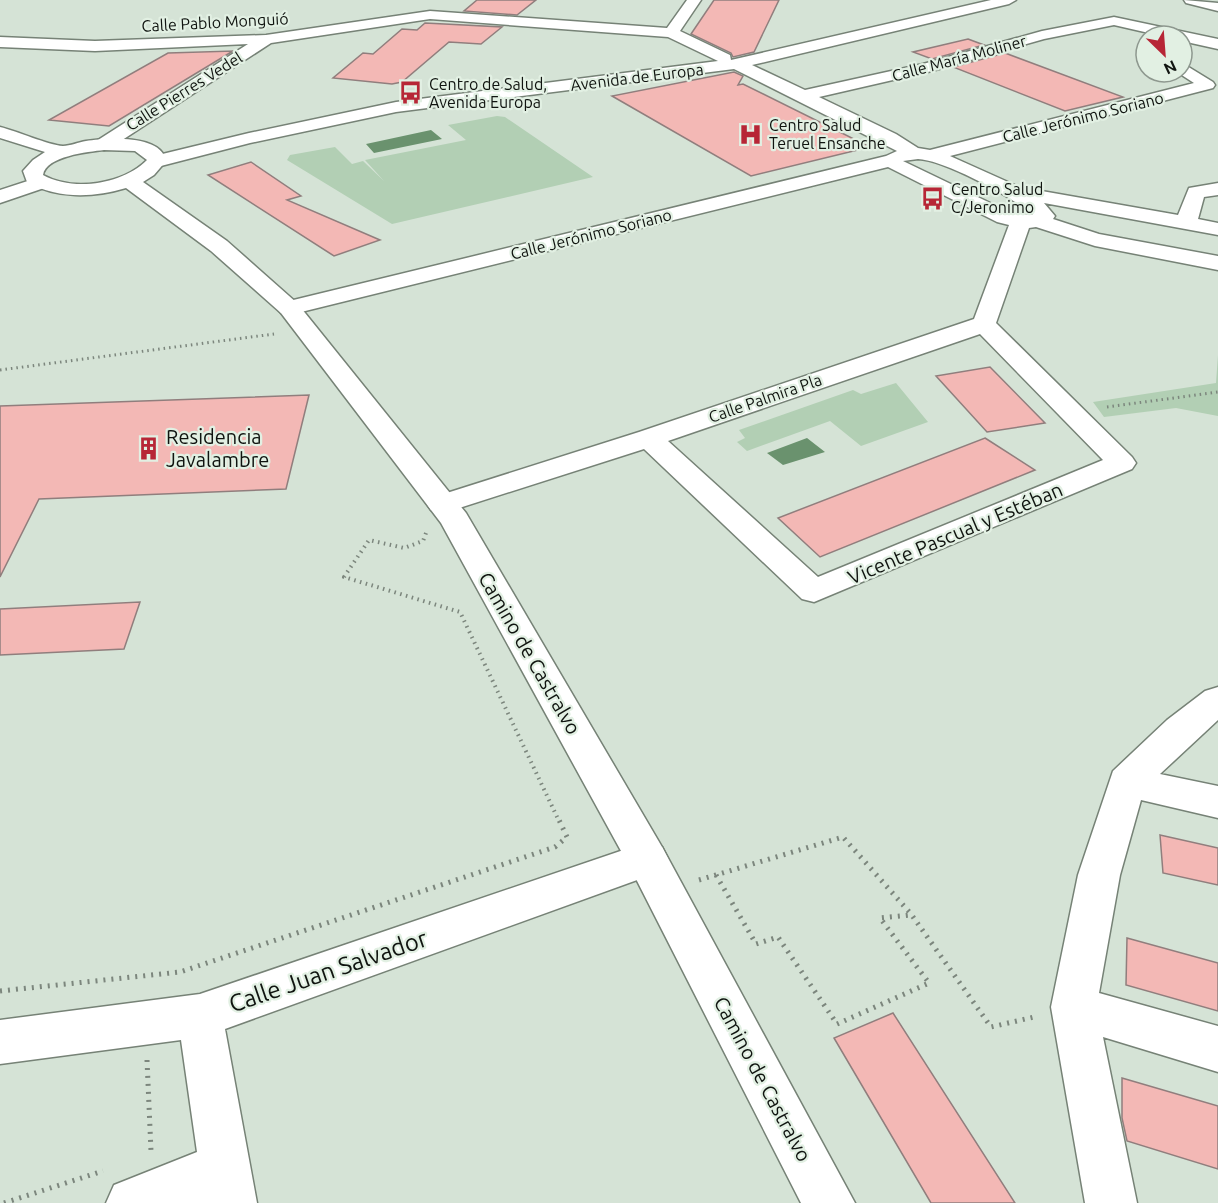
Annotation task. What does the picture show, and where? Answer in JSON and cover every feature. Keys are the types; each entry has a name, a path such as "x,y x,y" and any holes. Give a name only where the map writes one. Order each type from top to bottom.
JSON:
{"street":[{"path":"430,15 447,0"},
{"path":"694,0 671,33 890,138 912,156 1010,191 1035,203 1043,210 1045,216 1030,221 984,324"},
{"name":"Avenida de Europa","path":"731,61 980,0"},
{"name":"Avenida de Europa","path":"153,155 249,138 396,107 787,55 1008,0"},
{"path":"1191,0 1218,7"},
{"path":"1095,7 1134,35"},
{"name":"Calle Pablo Monguió","path":"0,42 95,46 266,39 430,15 671,33"},
{"path":"1114,21 1218,44"},
{"name":"Calle María Moliner","path":"803,96 926,68 1042,35 1114,21"},
{"name":"Calle Pierres Vedel","path":"104,144 266,39"},
{"name":"Calle Jerónimo Soriano","path":"277,327 912,156 1207,85 1194,76"},
{"path":"0,132 64,152"},
{"path":"104,144 122,144 153,155 153,168 129,181 90,189 62,188 40,183 34,178 33,171 39,164 64,152 104,144"},
{"path":"912,156 900,168 992,214 1030,221 1095,240 1218,263"},
{"name":"Camino de Castralvo","path":"129,181 219,246 277,327 435,517 455,520 656,875 829,1203"},
{"path":"0,197 40,183"},
{"path":"1186,223 1196,192 1218,189"},
{"path":"1010,191 1218,229"},
{"name":"Vicente Pascual y Estéban","path":"649,438 814,591 1122,463 984,324"},
{"name":"Calle Palmira Pla","path":"435,517 649,438 984,324"},
{"path":"1111,1203 1074,1006 1099,875 1127,782 1180,730 1218,700"},
{"path":"1127,782 1218,802"},
{"name":"Calle Juan Salvador","path":"0,1042 200,1016 656,875"},
{"path":"1074,1006 1218,1050"},
{"path":"124,1185 228,1186 200,1016"}],"path":[{"path":"0,370 277,327"},
{"path":"1071,411 1218,392"},
{"path":"0,991 180,972 555,847 567,837 460,612 344,577 369,540 404,548 423,541 435,517"},
{"path":"656,875 716,875 843,837 911,915 991,1027 1074,1006"},
{"path":"716,875 756,944 778,937 837,1024 929,983 880,918 911,915"},
{"path":"146,1154 153,1150 147,1088 147,1053"},
{"path":"4,1203 124,1185"}],"shaded area":[{"path":"497,116 505,117 593,177 392,224 287,160 290,155 335,147 352,164 363,161 384,181 365,160 466,140 448,125"},
{"path":"431,130 442,139 374,153 366,144"},
{"path":"1218,355 1218,416 1176,408 1104,417 1093,402 1216,383"},
{"path":"896,383 928,422 861,446 830,421 747,451 737,442 745,438 739,430 853,390 861,394"},
{"path":"807,438 825,452 783,465 767,453"}],"building":[{"path":"477,0 536,0 517,15 464,11"},
{"path":"714,0 779,0 754,52 733,57 731,53 691,34"},
{"path":"425,23 502,27 481,44 449,42 402,82 392,84 333,78 363,53 373,54 402,29 417,30"},
{"path":"968,39 984,45 932,59 913,52"},
{"path":"233,51 109,126 49,120 168,53"},
{"path":"1005,53 1123,97 1065,111 953,67"},
{"name":"Centro Salud Teruel Ensanche","path":"734,72 743,76 738,85 743,84 870,147 751,176 612,96"},
{"path":"251,162 301,196 287,200 380,240 334,256 208,175"},
{"path":"990,367 1045,423 987,432 936,376"},
{"name":"Residencia Javalambre","path":"309,395 286,489 39,499 0,577 0,406"},
{"path":"985,438 1035,470 820,557 778,518"},
{"path":"140,602 124,649 0,655 0,609"},
{"path":"1160,835 1218,848 1218,885 1163,873"},
{"path":"1127,938 1218,963 1218,1011 1126,985"},
{"path":"893,1013 1015,1203 931,1203 834,1038"},
{"path":"1122,1078 1218,1106 1218,1169 1127,1141 1122,1118"}],"place":[{"name":"Centro de Salud, Avenida Europa","path":"411,93"},
{"name":"Centro Salud Teruel Ensanche","path":"751,134"},
{"name":"Centro Salud C/Jeronimo","path":"933,198"},
{"name":"Residencia Javalambre","path":"148,448"}]}
